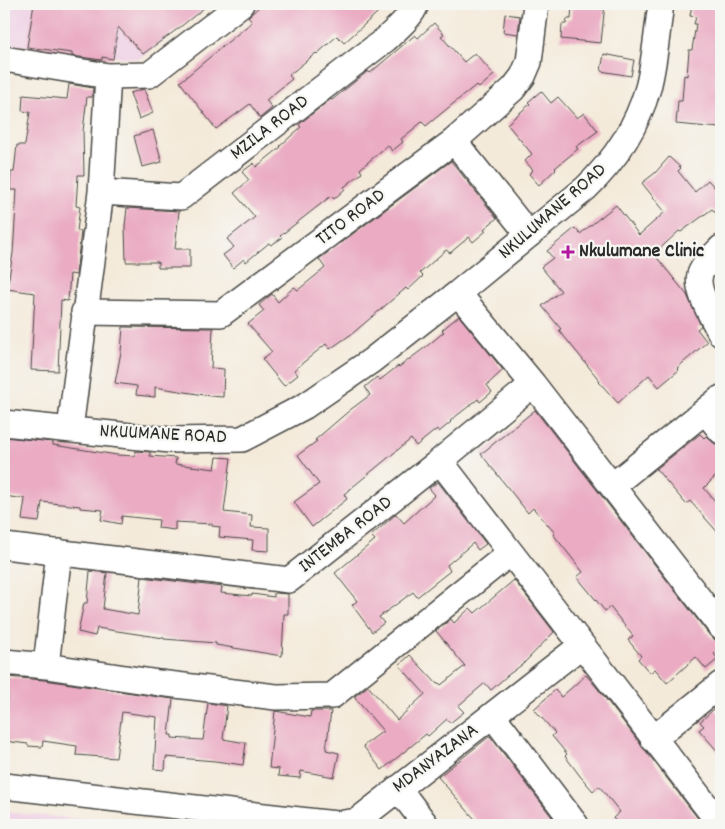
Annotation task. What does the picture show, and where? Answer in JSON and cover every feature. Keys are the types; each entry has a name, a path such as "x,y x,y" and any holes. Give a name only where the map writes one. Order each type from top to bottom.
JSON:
{"street":[{"path":"4,59 108,76 149,75 241,4"},
{"name":"MZILA ROAD","path":"101,192 181,196 386,39 403,23 414,10 416,4"},
{"name":"TITO ROAD","path":"84,312 222,314 454,141 513,88 523,76 529,62 536,4"},
{"name":"NKULUMANE ROAD","path":"458,293 530,235 603,172 629,134 641,109 648,86 662,4"},
{"path":"70,429 101,192 108,76"},
{"path":"454,141 530,235"},
{"path":"721,248 705,265 698,282 700,291 721,334"},
{"path":"458,293 533,384 721,627"},
{"name":"NKUUMANE ROAD","path":"4,423 170,440 242,439 305,406 371,361 458,293"},
{"name":"INTEMBA ROAD","path":"4,546 289,580 440,461 533,384"},
{"path":"612,486 713,404 721,431"},
{"path":"440,461 721,825"},
{"path":"46,666 59,552"},
{"path":"4,662 276,697 332,696 510,553"},
{"name":"MDANYAZANA","path":"4,786 337,824 356,821 582,645"},
{"path":"653,739 721,684"},
{"path":"493,716 576,825"},
{"path":"398,788 426,825"}],"shaded area":[{"path":"4,4 211,4 139,59 4,44"},
{"path":"4,812 145,825 4,825"}],"building":[{"path":"34,4 209,4 143,54 118,27 113,59 102,57 102,60 72,56 72,53 27,47"},
{"path":"262,4 387,4 344,43 337,36 289,75 292,79 266,100 272,108 260,118 250,104 216,129 180,82 252,22 248,17"},
{"path":"572,4 605,4 601,43 561,39 562,24 566,24 567,19 571,19"},
{"path":"692,4 721,7 720,128 676,124 678,101 682,101 684,75 687,76 689,50 692,50 696,24 694,24 696,17 690,16"},
{"path":"505,14 520,16 518,34 503,32"},
{"path":"434,23 444,34 441,36 464,62 475,53 494,75 479,88 476,85 426,126 422,122 401,139 403,142 392,151 388,145 360,169 362,173 344,187 345,189 334,199 331,196 280,236 282,238 271,245 269,243 246,262 244,259 233,268 223,255 234,247 227,239 255,217 234,193 249,180 242,172 254,163 256,167 281,147 301,127 299,125 303,121 368,71 370,73 415,35 418,38"},
{"path":"604,54 634,60 631,76 601,71"},
{"path":"69,84 93,88 92,97 87,97 83,131 84,175 78,175 76,206 80,207 77,231 81,231 76,275 70,274 68,301 61,300 58,371 31,370 35,293 7,289 13,253 17,190 10,190 11,172 14,172 17,145 25,145 30,112 22,111 23,95 67,99"},
{"path":"144,89 153,113 139,119 130,93"},
{"path":"541,91 551,103 558,97 577,118 584,113 598,131 576,147 578,149 555,168 539,185 529,174 533,170 525,161 532,154 507,124 530,104 528,102"},
{"path":"153,130 162,162 142,167 134,136"},
{"path":"669,157 681,168 678,171 695,192 708,180 721,195 721,219 712,209 681,232 679,231 654,254 687,295 701,326 697,329 707,342 677,368 679,370 659,387 649,375 618,403 599,382 542,306 561,291 541,267 553,258 547,251 575,228 580,234 616,205 639,235 665,212 642,183 655,173"},
{"path":"451,161 497,218 473,242 469,237 450,253 446,250 420,273 423,276 408,290 406,288 353,333 330,349 326,344 294,370 298,375 284,386 262,359 272,352 248,324 264,311 259,305 272,294 278,302 294,287 298,290 325,268 319,259"},
{"path":"127,208 179,211 175,249 190,249 190,268 158,268 158,262 126,262 125,226"},
{"path":"459,316 503,370 487,385 492,392 480,402 478,399 439,432 437,429 416,446 411,439 344,494 347,499 312,527 294,502 319,484 298,455 370,395 365,387 377,377 380,380 427,346"},
{"path":"123,327 213,328 211,368 224,369 223,397 155,387 155,397 136,395 137,386 115,383 121,352"},
{"path":"535,410 710,636 715,640 721,641 721,648 714,654 718,659 706,669 696,657 667,683 655,669 650,673 638,659 641,656 628,640 633,636 610,607 605,611 577,577 583,572 553,534 555,533 533,508 528,513 481,454"},
{"path":"700,434 704,438 706,436 715,444 721,445 721,471 704,488 721,508 721,536 690,501 686,504 656,469"},
{"path":"4,437 53,442 53,445 117,455 135,456 136,451 150,452 150,456 176,458 175,464 215,469 217,457 231,458 224,512 252,515 251,527 269,528 269,551 252,550 253,540 219,537 220,527 212,526 212,524 175,522 175,530 158,528 159,520 122,516 121,524 101,520 103,510 80,508 80,506 42,502 39,522 22,520 25,499 4,496"},
{"path":"438,482 486,544 478,550 473,543 447,565 450,571 417,597 413,592 379,617 384,623 372,632 352,605 357,601 335,573 375,540 371,536 396,514 404,523 435,495 429,488"},
{"path":"90,571 107,573 103,609 138,615 142,577 222,587 221,593 274,597 274,593 288,594 288,614 284,614 282,656 216,645 216,643 164,639 97,628 95,636 78,632 84,603 87,603"},
{"path":"514,580 554,632 523,664 491,690 485,683 458,706 464,712 450,723 447,719 428,736 426,734 382,770 363,746 383,731 354,697 368,686 397,720 425,694 399,665 410,655 437,684 441,685 465,666 436,631 451,619 454,623 470,608 475,613"},
{"path":"586,675 703,825 619,825 613,818 620,812 599,786 593,791 580,776 565,756 567,754 552,736 555,733 534,709 555,690 561,697"},
{"path":"7,677 44,680 173,699 169,735 172,735 172,738 203,740 208,703 227,706 223,739 246,743 243,765 166,757 165,770 154,769 157,717 122,712 116,758 76,755 77,746 43,741 42,747 4,741 8,696 6,696"},
{"path":"714,709 721,716 721,755 699,730 704,726 700,722"},
{"path":"275,711 310,717 311,711 331,711 326,750 339,753 334,777 301,771 300,778 278,776 279,769 269,768"},
{"path":"490,736 558,825 480,825 438,777"}],"place":[{"name":"Nkulumane Clinic","path":"568,252"}]}
